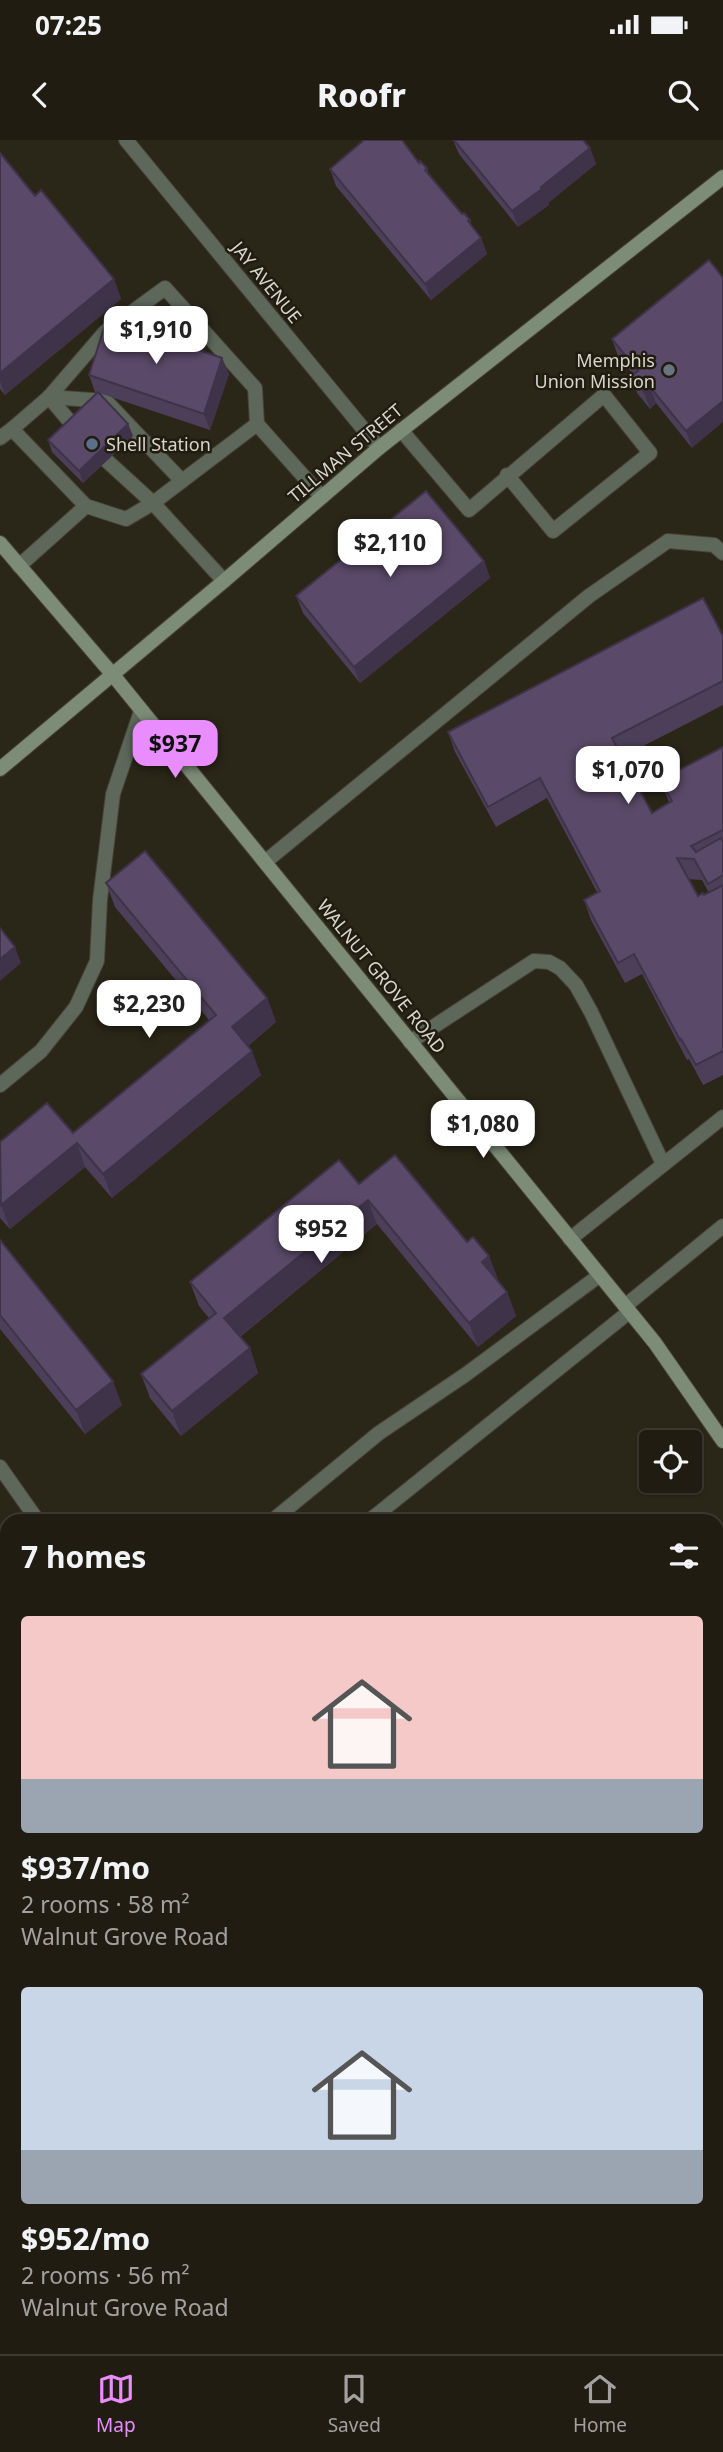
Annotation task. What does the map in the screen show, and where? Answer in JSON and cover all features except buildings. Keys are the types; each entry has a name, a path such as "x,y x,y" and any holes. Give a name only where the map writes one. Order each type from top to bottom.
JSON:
{"main road":[{"name":"TILLMAN STREET","path":"0,769 379,448 723,177"},
{"name":"WALNUT GROVE ROAD","path":"0,543 113,676 655,1343 723,1441"}],"street":[{"name":"JAY AVENUE","path":"126,140 379,448"},
{"path":"257,424 153,503 126,519 86,506 6,433 49,397 105,332 165,288 255,388 257,424 322,497"},
{"path":"401,430 469,510 508,475 604,395 650,453 553,531 508,475"},
{"path":"49,397 76,429"},
{"path":"49,397 106,401 182,481"},
{"path":"106,460 153,503 224,582"},
{"path":"19,566 86,506"},
{"path":"265,862 589,596 668,541 714,545 723,553"},
{"path":"0,1086 41,1051 76,1007 97,961 100,900 113,794 141,711"},
{"path":"410,1042 534,961 549,962 560,968 576,985 663,1164"},
{"path":"570,1240 723,1117"},
{"path":"378,1514 627,1309 723,1226"},
{"path":"281,1514 379,1433 465,1375 600,1275"},
{"path":"0,1467 33,1514"}],"place":[{"name":"Memphis Union Mission","path":"669,370"},
{"name":"Shell Station","path":"92,444"}]}
